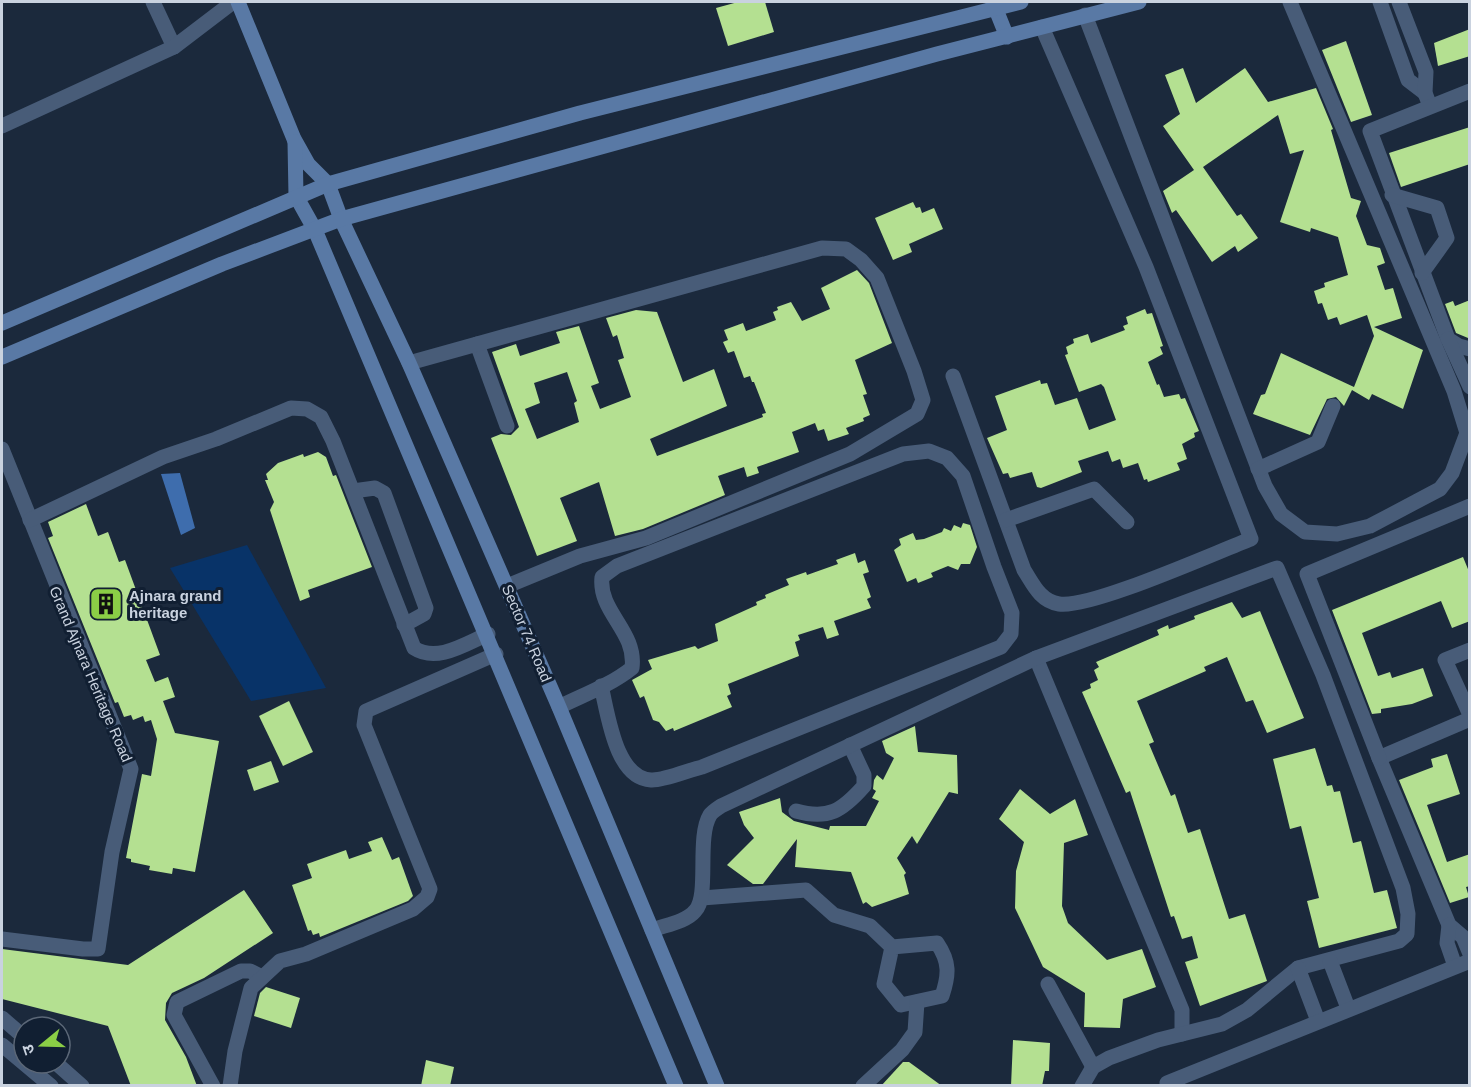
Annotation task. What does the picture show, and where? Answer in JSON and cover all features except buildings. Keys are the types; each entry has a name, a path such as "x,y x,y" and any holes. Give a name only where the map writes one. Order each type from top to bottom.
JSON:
{"street":[{"path":"153,2 174,47"},
{"path":"2,126 174,47 233,2"},
{"path":"238,2 294,139 308,164 328,184"},
{"path":"2,323 328,184 580,113 994,5 1021,2"},
{"path":"2,357 222,264 341,219 1139,2"},
{"path":"1085,15 1258,469 1281,514 1305,532 1337,534 1370,526 1440,489 1452,473 1467,433 1454,391 1290,2"},
{"path":"1380,2 1408,80 1427,100"},
{"path":"1399,2 1426,72 1427,100"},
{"path":"994,5 1007,37"},
{"path":"953,376 1024,570 1041,596 1059,604 1089,601 1251,539 1146,267 1042,27"},
{"path":"1470,91 1427,100 1370,131 1422,273 1470,387"},
{"path":"294,139 296,196 315,230 488,634 676,1086"},
{"name":"Sector 74 Road","path":"328,184 341,219 409,363 560,708 717,1086"},
{"path":"1392,195 1437,208 1447,238 1422,273"},
{"path":"409,363 822,248 846,249 861,260 877,278 902,338 923,400 917,414 850,454 646,538 562,563 507,586"},
{"path":"1448,339 1459,346 1470,349"},
{"path":"477,344 507,426"},
{"path":"1258,469 1318,442 1333,406"},
{"path":"30,520 163,457 216,439 291,408 307,410 321,417 353,491 414,648 423,654 437,655 488,634"},
{"name":"Grand Ajnara Heritage Road","path":"2,449 131,769 112,852 98,948 83,949 2,939"},
{"path":"560,708 632,668 634,652 600,590 602,577 617,566 903,454 929,451 947,458 963,476 1012,613 1011,634 1001,647 702,767 651,780 633,774 619,755 602,686"},
{"path":"353,491 375,488 384,493 426,608 424,614 404,624"},
{"path":"1006,520 1094,489 1127,522"},
{"path":"1468,512 1307,574 1379,758 1449,925 1463,937 1470,954"},
{"path":"652,930 696,911 702,898 703,848 710,815 721,806 1036,658 1278,568 1323,675 1403,888 1408,914 1407,934 1399,941 1298,968 1247,1010 1222,1024 1182,1034 1109,1058 1093,1067 1082,1086"},
{"path":"1379,758 1470,717 1445,660 1470,650"},
{"path":"230,1086 235,1051 250,988 280,961 306,954 413,909 427,897 430,889 363,718 366,711 496,654"},
{"path":"437,655 446,676"},
{"path":"1036,658 1182,1010 1182,1034"},
{"path":"796,811 817,817 830,813 856,795 864,786 864,775 850,745"},
{"path":"702,898 806,890 834,915 870,926 892,947 937,943 945,955 949,974 942,996 901,1005 884,984 892,947"},
{"path":"1168,1086 1167,1083 1462,963 1447,943 1449,925"},
{"path":"1330,961 1348,1008"},
{"path":"1298,968 1318,1021"},
{"path":"213,1086 174,1015 177,1002 241,971 250,971 262,977"},
{"path":"1048,984 1093,1067"},
{"path":"863,1086 902,1050 915,1032 917,1002"},
{"path":"2,1045 51,1086"},
{"path":"70,1075 82,1086"}],"shaded area":[{"path":"180,473 195,528 181,535 161,474"},
{"path":"247,545 326,688 251,701 170,568"}],"place":[{"name":"Ajnara grand heritage","path":"106,604"}]}
